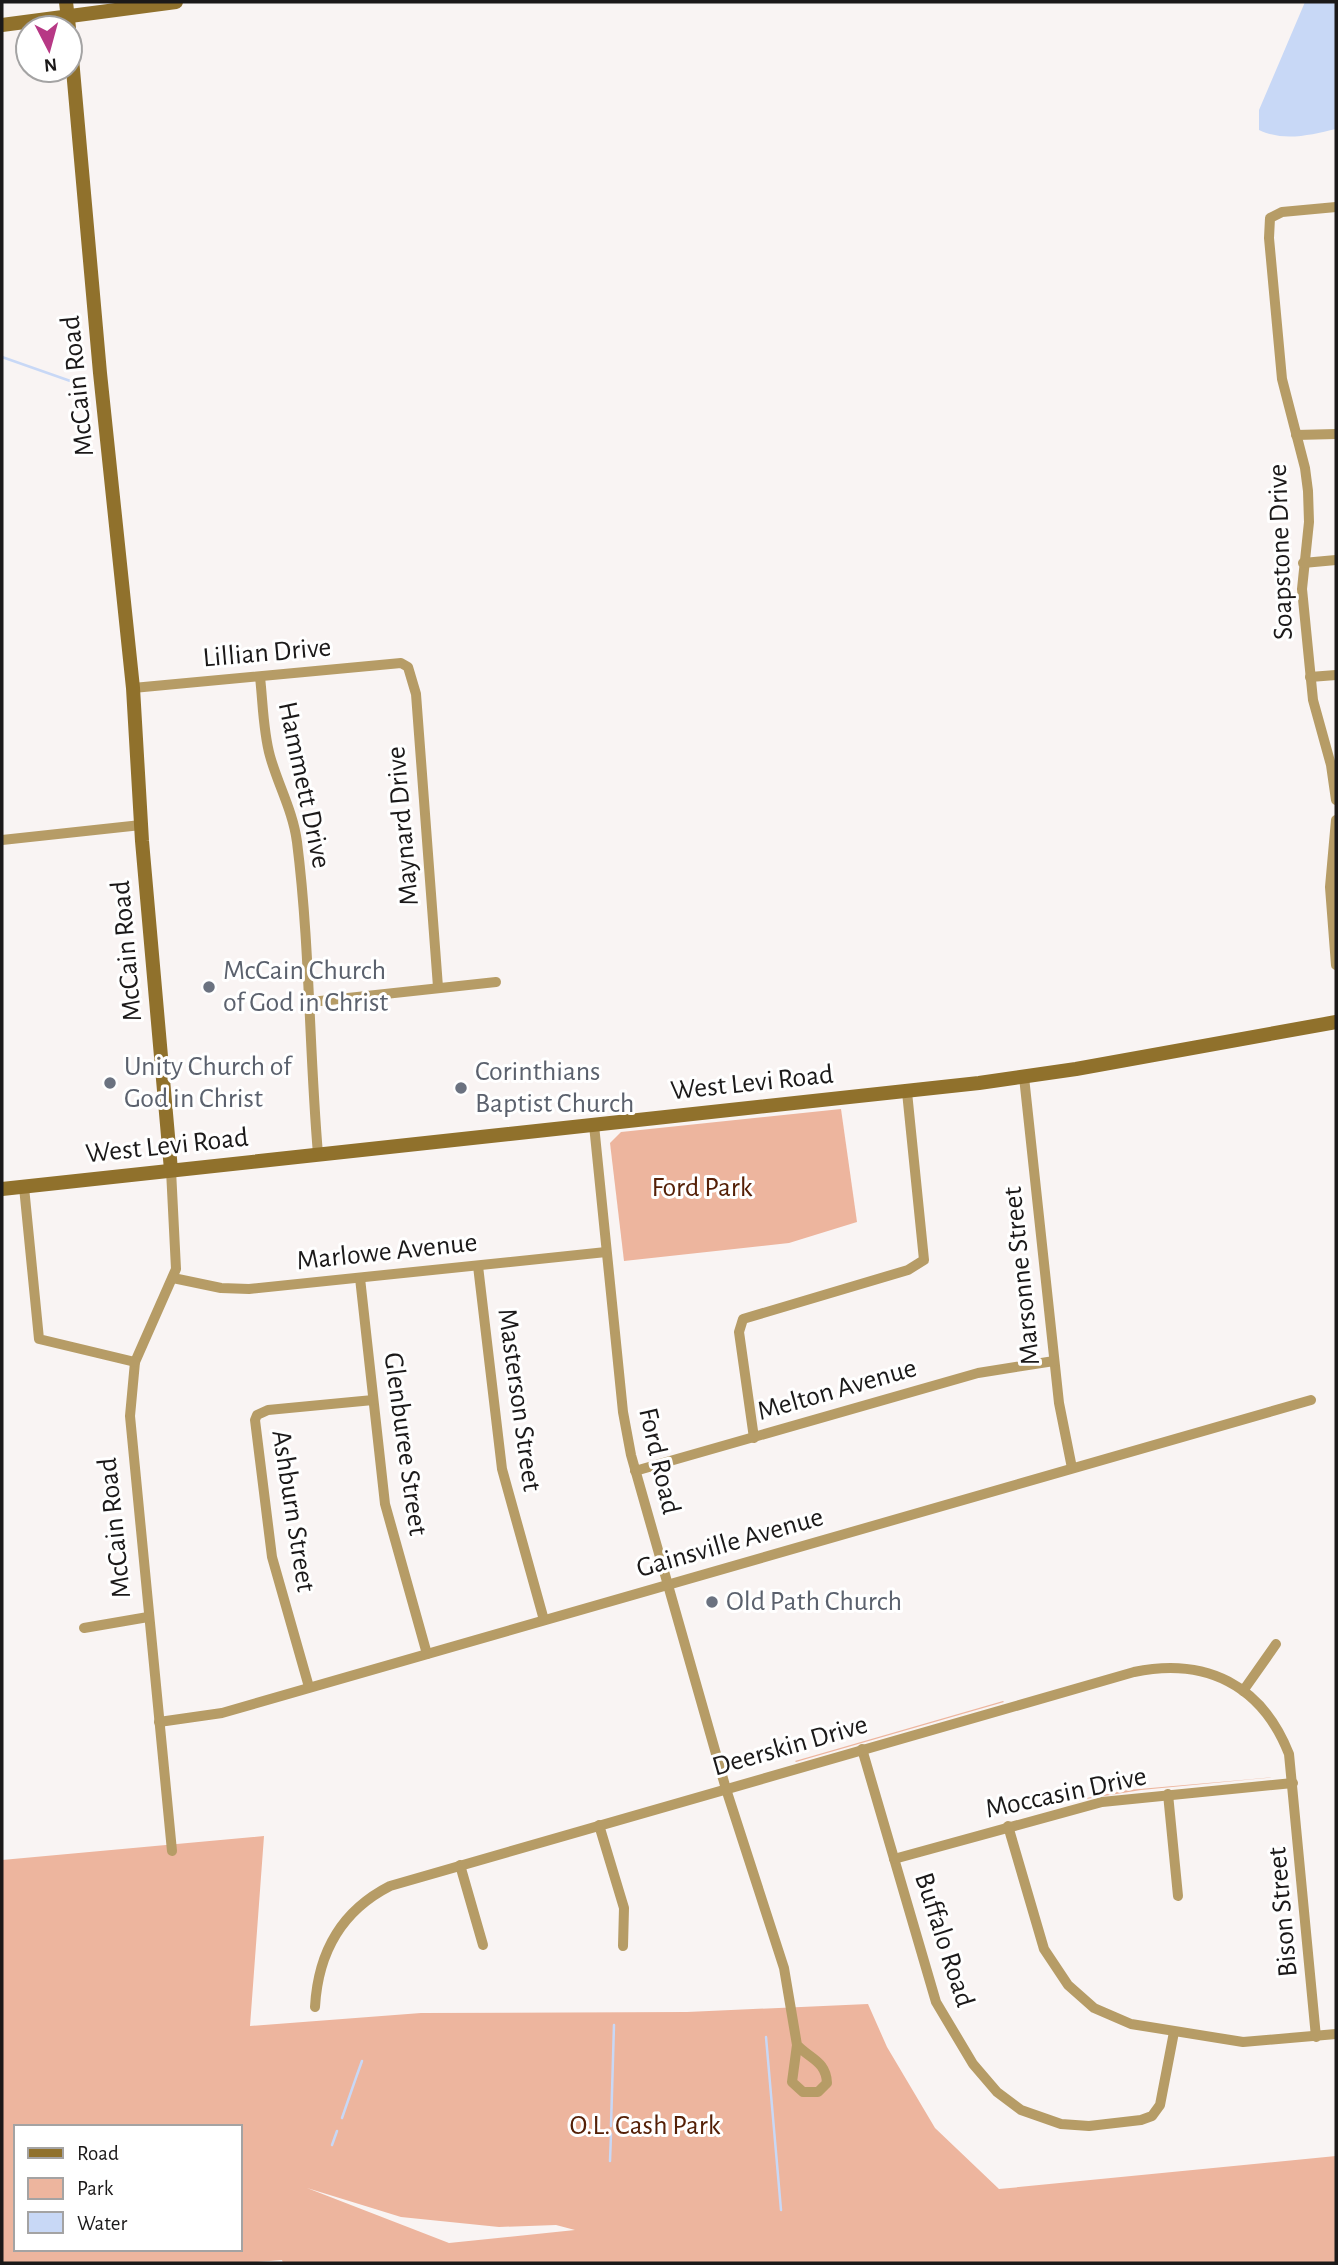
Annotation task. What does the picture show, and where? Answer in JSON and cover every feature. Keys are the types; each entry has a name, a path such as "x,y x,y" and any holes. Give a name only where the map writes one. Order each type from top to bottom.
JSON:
{"street":[{"path":"76,14 176,2"},
{"name":"McCain Road","path":"74,84 100,373 133,688 141,825 177,1256 173,1278 135,1362 130,1430 172,1851"},
{"name":"Soapstone Drive","path":"1336,207 1282,212 1270,218 1269,238 1282,379 1308,491 1309,522 1302,589 1310,677 1314,710 1331,765 1336,800"},
{"path":"1296,435 1336,434"},
{"path":"1303,563 1336,560"},
{"name":"Lillian Drive","path":"133,688 405,664"},
{"name":"Maynard Drive","path":"405,664 411,672 416,694 438,987"},
{"path":"1310,677 1336,675"},
{"name":"Hammett Drive","path":"260,677 269,754 296,833 311,1002 310,1065 318,1154"},
{"path":"1336,820 1330,887 1336,965"},
{"path":"2,840 141,825"},
{"path":"311,1002 496,982"},
{"name":"West Levi Road","path":"2,1189 1024,1077 1336,1022"},
{"name":"Marsonne Street","path":"1024,1077 1062,1429 1073,1468"},
{"path":"754,1438 739,1332 743,1319 908,1270 925,1260 907,1091"},
{"name":"Ford Road","path":"594,1125 623,1412 635,1471 726,1789 779,1946 791,1999 797,2045 792,2082 803,2092 818,2092 827,2083 826,2072 822,2064 797,2045"},
{"path":"24,1187 39,1339 135,1362"},
{"name":"Marlowe Avenue","path":"173,1278 243,1289 606,1252"},
{"name":"Masterson Street","path":"478,1266 502,1469 544,1620"},
{"name":"Glenburee Street","path":"360,1278 385,1504 427,1654"},
{"name":"Melton Avenue","path":"635,1471 978,1373 1054,1361"},
{"name":"Gainsville Avenue","path":"159,1722 212,1715 1311,1399"},
{"name":"Ashburn Street","path":"309,1687 273,1560 257,1415 268,1410 373,1400"},
{"path":"84,1628 148,1617"},
{"path":"1243,1690 1276,1644"},
{"name":"Deerskin Drive","path":"315,2007 324,1956 337,1931 356,1908 390,1886 862,1749 1152,1669 1197,1670 1222,1678 1243,1690 1266,1714 1281,1736 1291,1760 1293,1783"},
{"name":"Buffalo Road","path":"862,1749 942,2015 984,2078 1021,2110 1055,2122 1079,2126 1149,2117 1156,2112 1163,2095 1174,2032"},
{"name":"Moccasin Drive","path":"894,1859 1087,1805 1168,1794 1293,1783"},
{"name":"Bison Street","path":"1293,1783 1317,2037"},
{"path":"1168,1794 1178,1896"},
{"path":"599,1825 624,1908 623,1946"},
{"path":"1008,1826 1048,1956 1065,1981 1091,2006 1118,2019 1174,2032 1253,2043 1336,2034"},
{"path":"460,1865 483,1945"}],"green space":[{"name":"Ford Park","path":"841,1109 857,1222 789,1243 624,1261 610,1143 621,1132"},
{"path":"1003,1701 1004,1702 795,1761"},
{"path":"1276,1777 1141,1790 1061,1803 1128,1790"},
{"name":"O.L. Cash Park","path":"264,1836 250,2026 421,2013 687,2012 868,2004 887,2047 935,2128 999,2189 1336,2156 1336,2263 283,2263 282,2260 246,2263 2,2263 2,1860","holes":["307,2188 401,2217 499,2227 556,2225 575,2230 449,2243"]}],"water":[{"path":"1305,2 1336,2 1336,129 1287,137 1268,134 1259,130 1259,110"}],"waterway":[{"path":"2,357 76,383"},
{"path":"611,2126 614,2025"},
{"path":"766,2037 781,2210"},
{"path":"342,2118 362,2061"},
{"path":"332,2145 337,2131"},
{"path":"610,2161 611,2134"}],"place":[{"name":"McCain Church of God in Christ","path":"209,987"},
{"name":"Unity Church of God in Christ","path":"110,1083"},
{"name":"Corinthians Baptist Church","path":"461,1088"},
{"name":"Old Path Church","path":"712,1602"}]}
